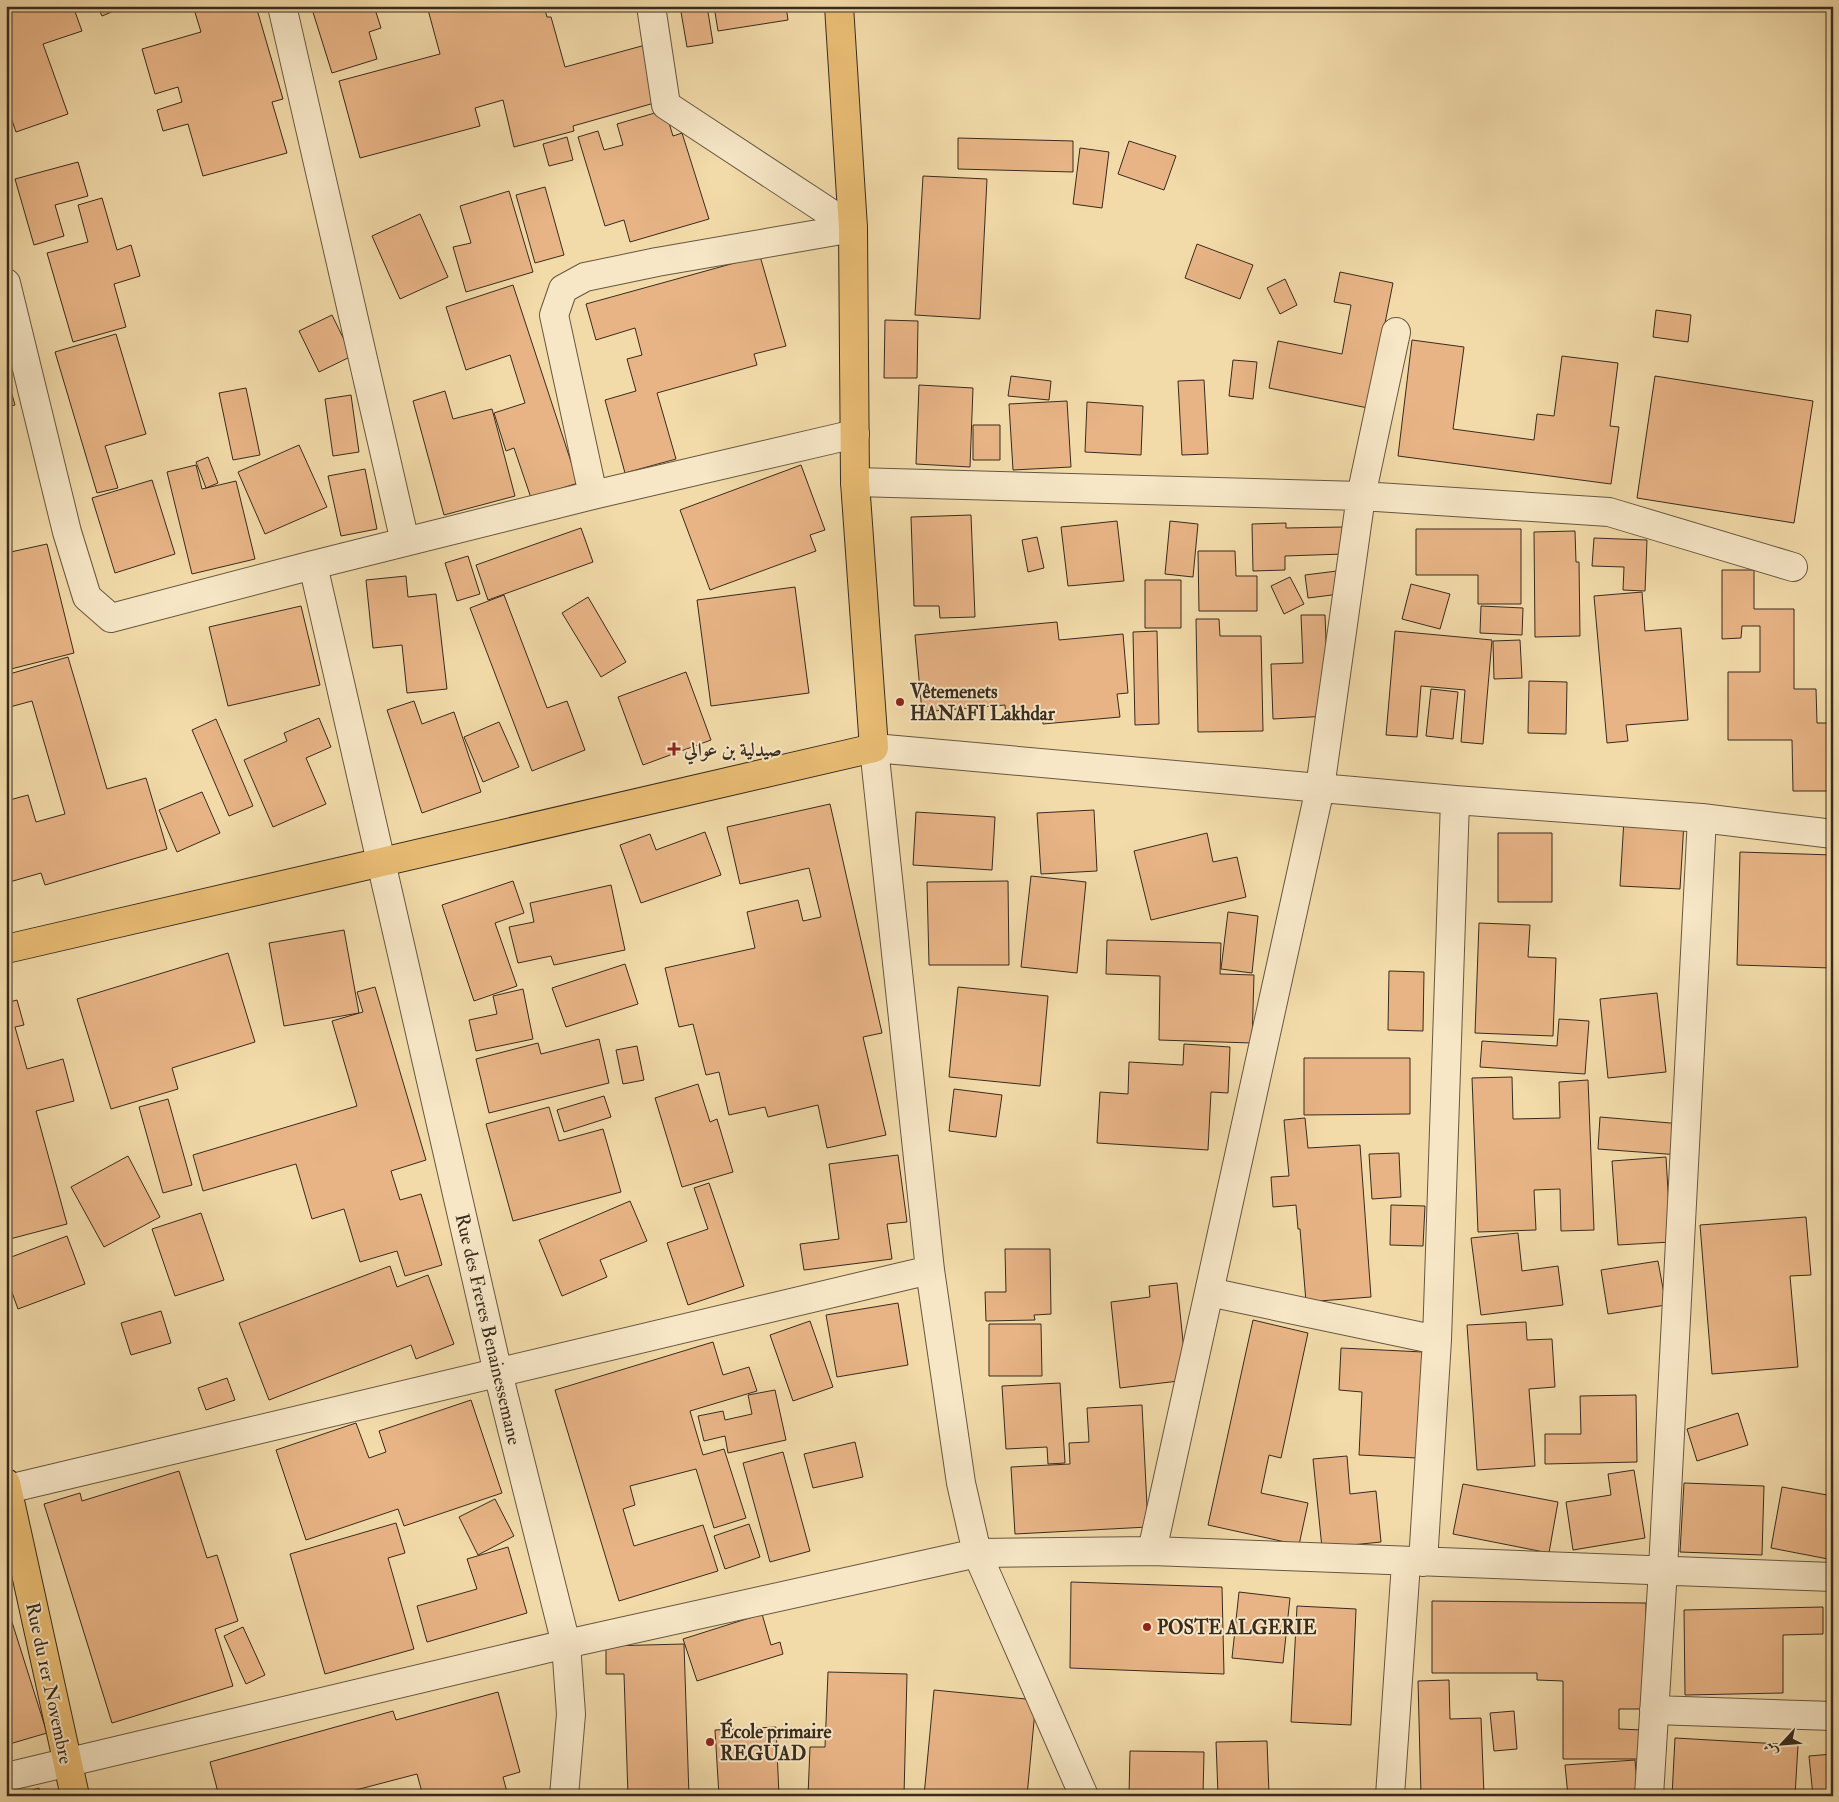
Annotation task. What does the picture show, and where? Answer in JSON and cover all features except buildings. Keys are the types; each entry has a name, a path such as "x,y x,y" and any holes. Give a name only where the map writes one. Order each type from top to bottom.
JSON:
{"main road":[{"path":"6,949 382,864 874,748 855,482 853,228 839,6"},
{"name":"Rue du 1er Novembre","path":"7,1486 74,1796"}],"street":[{"path":"282,6 405,542"},
{"path":"651,6 666,105 853,228"},
{"path":"593,495 554,315 563,288 585,277 594,275 853,228"},
{"path":"6,283 67,532 87,597 111,618 593,495 855,434"},
{"path":"1152,1552 1320,788 1361,496 1396,332"},
{"path":"855,482 1361,496 1610,512 1793,567"},
{"name":"Rue des Freres Benainessemane","path":"313,565 498,1373 566,1644 571,1714 564,1796"},
{"path":"1084,1796 976,1553 961,1483 930,1270 874,748 1456,800 1702,818 1833,834"},
{"path":"1390,1796 1437,1340 1456,800"},
{"path":"1649,1796 1663,1569 1702,818"},
{"path":"7,1486 498,1373 930,1270"},
{"path":"1208,1292 1437,1340"},
{"path":"6,1776 67,1760 566,1644 976,1553 1152,1552 1663,1569 1833,1577"},
{"path":"1654,1710 1833,1716"}],"place":[{"name":"Vêtemenets HANAFI Lakhdar","path":"900,702"},
{"name":"صيدلية بن عوالي","path":"674,749"},
{"name":"POSTE ALGERIE","path":"1147,1627"},
{"name":"École primaire REGUAD","path":"710,1742"}]}
